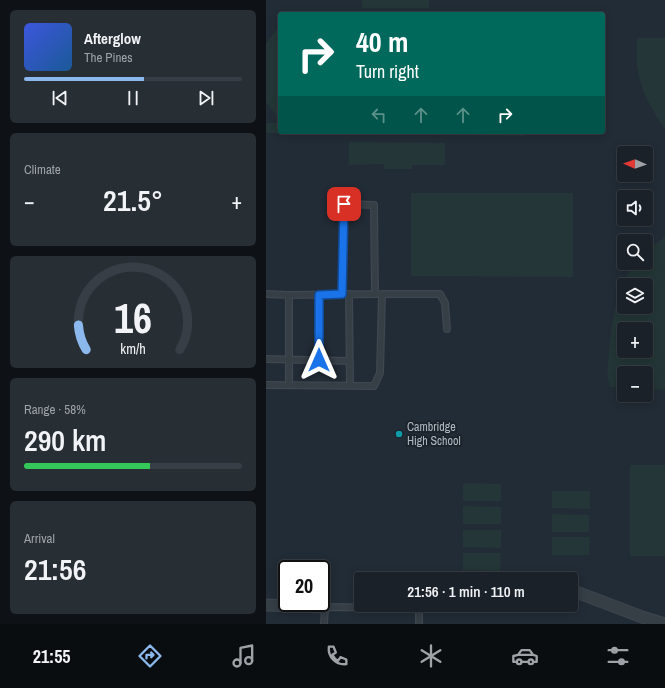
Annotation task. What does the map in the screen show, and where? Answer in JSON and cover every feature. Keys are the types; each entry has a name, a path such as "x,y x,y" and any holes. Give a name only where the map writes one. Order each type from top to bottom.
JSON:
{"street":[{"path":"578,593 665,624"},
{"path":"266,605 278,605"}],"lane":[{"path":"342,294 344,204 374,204 375,294"},
{"path":"266,294 440,294 445,303 447,329"},
{"path":"349,294 350,386"},
{"path":"266,385 374,386 380,373 382,294"},
{"path":"289,295 289,385"},
{"path":"319,295 319,360"},
{"path":"266,359 350,361"},
{"path":"330,607 354,607"},
{"path":"324,612 324,624"},
{"path":"419,624 420,612"}],"shaded area":[{"path":"362,0 429,0 429,8 362,8"},
{"path":"278,28 278,117 266,102 266,44"},
{"path":"637,38 665,38 665,129 651,107 641,83 637,63"},
{"path":"266,123 278,123 278,133 266,133"},
{"path":"352,134 523,134 523,136"},
{"path":"349,142 445,143 445,165 412,165 412,169 384,169 384,164 349,165"},
{"path":"411,193 573,193 573,277 411,276"},
{"path":"665,237 665,390 653,389 653,366 617,366 617,388 610,387 608,365 612,328 617,301 617,314 653,314 653,278 626,278 631,270 653,270 653,246"},
{"path":"630,465 665,465 665,556 630,556"},
{"path":"463,483 501,484 501,501 463,501"},
{"path":"552,491 590,491 590,509 552,508"},
{"path":"463,506 501,507 501,524 463,524"},
{"path":"552,514 589,515 589,532 552,532"},
{"path":"463,530 501,530 501,548 463,547"},
{"path":"552,537 590,537 589,555 552,555"},
{"path":"463,553 501,553 500,571 463,570"}],"place":[{"name":"Cambridge High School","path":"399,434"}],"route":[{"path":"319,360 319,295 342,294 344,204"}]}
